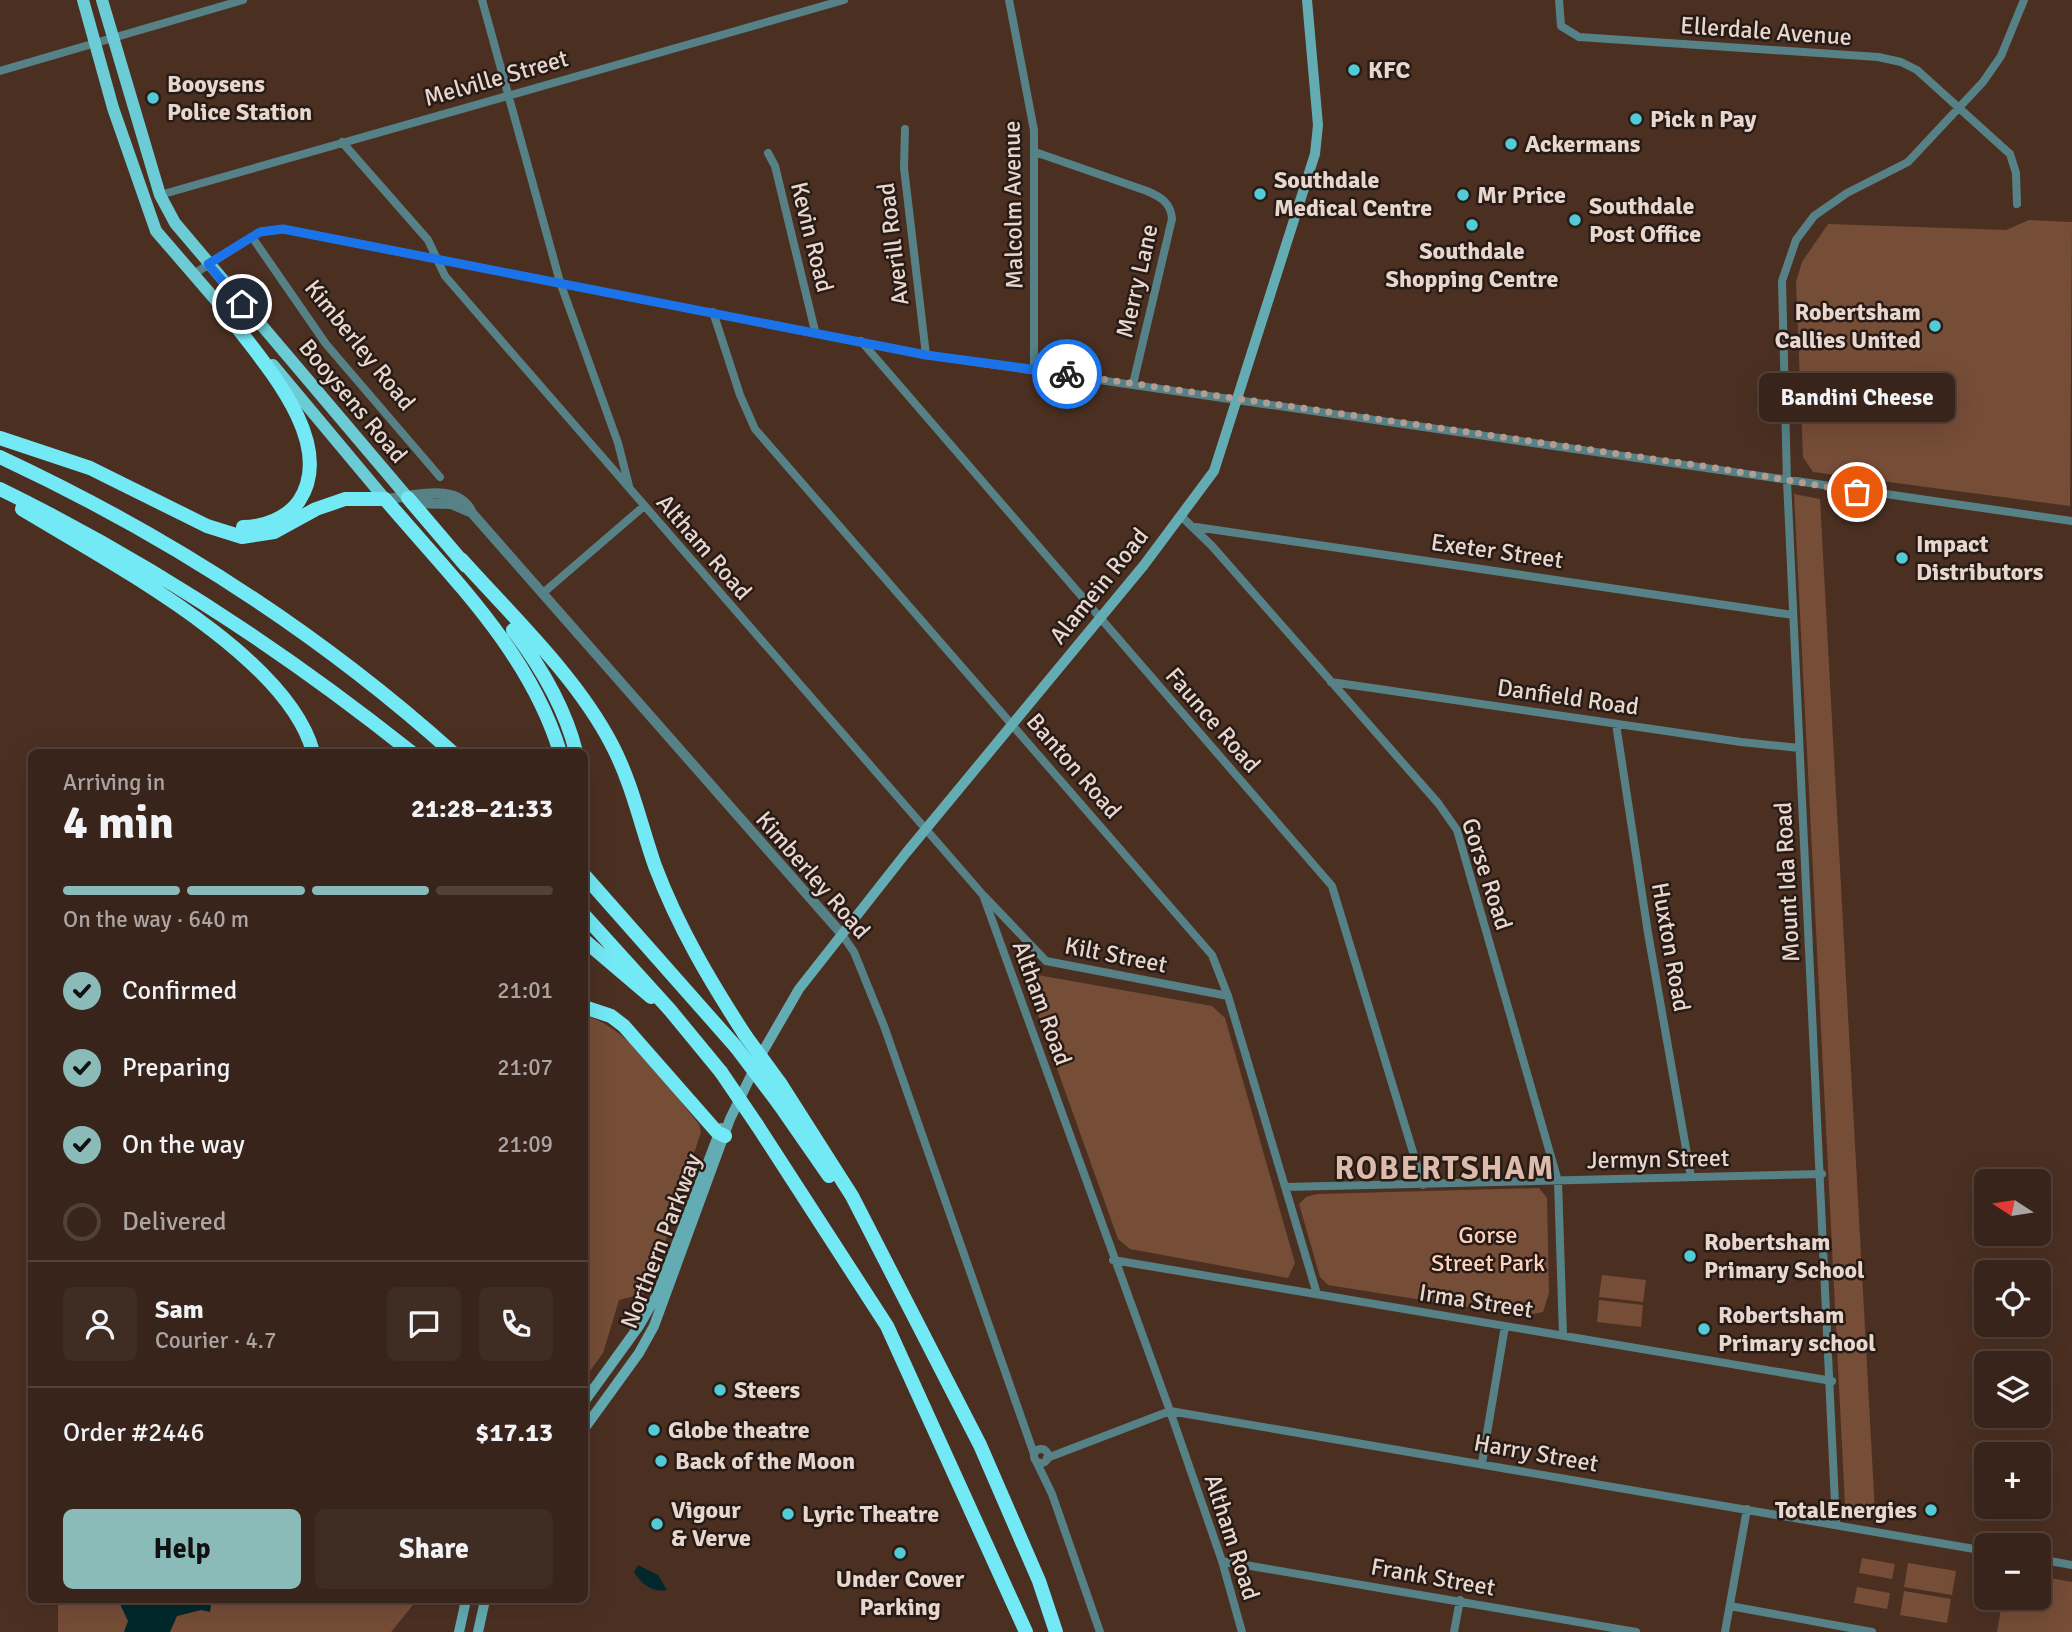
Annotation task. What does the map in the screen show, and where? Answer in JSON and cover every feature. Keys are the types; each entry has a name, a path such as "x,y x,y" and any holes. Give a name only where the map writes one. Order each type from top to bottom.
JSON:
{"highway":[{"path":"197,519 233,527 248,527 273,521 297,504 305,492 312,464 307,435 299,416 220,305"},
{"path":"0,438 90,468 216,530 252,536 288,527 316,509 345,499 385,499 494,626 522,666 545,709 559,749"},
{"path":"0,457 81,495 186,555 339,659 448,749"},
{"path":"0,489 76,526 174,583 321,683 407,749"},
{"path":"0,495 177,604 218,634 270,683 312,749"},
{"path":"410,501 575,688 597,718 626,777 674,912 695,956 779,1104 875,1243"},
{"path":"461,559 546,678 562,710 575,749"},
{"path":"588,879 780,1083 852,1196 979,1446 1040,1581 1056,1632"},
{"path":"588,919 670,1010 721,1072 887,1326 1026,1632"},
{"path":"588,943 638,988 670,1010"},
{"path":"588,1008 611,1016 624,1026 721,1134"}],"main road":[{"name":"Booysens Road","path":"83,0 156,231 385,499"},
{"name":"Booysens Road","path":"102,0 160,195 175,223 410,501"},
{"name":"Alamein Road","path":"721,1134 799,989 841,933 1182,517 1214,471 1317,144 1318,125 1307,0"},
{"name":"Northern Parkway","path":"588,1396 653,1304 721,1134"},
{"name":"Northern Parkway","path":"588,1423 639,1353 654,1326 721,1134"},
{"path":"459,1632 465,1603"},
{"path":"478,1632 484,1603"}],"street":[{"path":"0,71 243,0"},
{"name":"Altham Road","path":"482,0 560,282 618,443 629,489"},
{"name":"Melville Street","path":"160,195 844,0"},
{"name":"Malcolm Avenue","path":"1009,0 1028,96 1035,152 1034,369"},
{"name":"Ellerdale Avenue","path":"1559,0 1560,23 1565,31 1578,37 1891,59 1917,70 2010,154 2016,173 2017,204"},
{"name":"Mount Ida Road","path":"1836,1525 1832,1381 1799,748 1781,297 1785,268 1796,240 1814,216 1831,203 1908,162 1959,108 2001,56 2024,0"},
{"name":"Averill Road","path":"905,128 905,181 926,355"},
{"name":"Altham Road","path":"342,142 428,240 442,272 643,507 983,895 1170,1411 1222,1561 1241,1632"},
{"name":"Merry Lane","path":"1035,152 1147,191 1163,198 1169,207 1172,219 1133,384"},
{"name":"Kevin Road","path":"768,153 775,166 815,331"},
{"path":"192,275 252,237 267,230 283,229 815,331 926,355 1238,398 2072,522"},
{"name":"Kimberley Road","path":"252,237 326,344 440,477"},
{"name":"Banton Road","path":"713,312 752,425 1203,943 1218,966 1317,1293"},
{"name":"Faunce Road","path":"861,341 1332,886 1423,1185"},
{"name":"Kimberley Road","path":"385,499 454,505 472,513 841,933 854,952 884,1026 1024,1418 1041,1455 1100,1632"},
{"path":"542,593 643,507"},
{"name":"Gorse Road","path":"1182,517 1196,527 1448,814 1457,830 1558,1181 1563,1335"},
{"name":"Exeter Street","path":"1196,527 1793,615"},
{"name":"Danfield Road","path":"1331,682 1799,748"},
{"name":"Huxton Road","path":"1616,724 1648,933 1691,1177"},
{"name":"Kilt Street","path":"983,895 1046,961 1228,996"},
{"name":"Jermyn Street","path":"1286,1187 1822,1174"},
{"name":"Irma Street","path":"1113,1259 1832,1381"},
{"path":"1482,1463 1505,1326"},
{"name":"Harry Street","path":"1041,1455 1170,1411 1974,1549"},
{"path":"1725,1632 1747,1509"},
{"name":"Frank Street","path":"1222,1561 1460,1600 1589,1628 1636,1632"},
{"path":"2051,1561 2072,1565"},
{"path":"1454,1632 1460,1600"},
{"path":"1730,1606 1872,1632"}],"green space":[{"name":"Robertsham Callies United","path":"2029,220 2072,222 2070,506 1813,472 1803,457 1796,282 1802,262 1828,224 2006,230"},
{"path":"1794,494 1820,499 1875,1513 1847,1510 1845,1505"},
{"path":"1032,974 1212,1006 1225,1018 1295,1263 1288,1278 1130,1249 1118,1239 1026,982"},
{"path":"588,1016 619,1033 634,1046 699,1124 701,1132 664,1245 653,1263 643,1294 619,1300 603,1353 588,1374"},
{"name":"Gorse Street Park","path":"1539,1188 1547,1198 1549,1293 1543,1312 1523,1316 1328,1285 1320,1277 1299,1204 1306,1197 1317,1194"},
{"path":"1602,1275 1646,1280 1643,1302 1599,1297"},
{"path":"1599,1300 1643,1305 1641,1327 1597,1322"},
{"path":"1862,1558 1895,1564 1892,1579 1859,1573"},
{"path":"1908,1563 1956,1571 1952,1595 1904,1587"},
{"path":"2051,1578 2072,1582 2072,1632 1997,1632 2001,1610 2051,1610"},
{"path":"1857,1587 1890,1593 1887,1609 1854,1603"},
{"path":"1904,1591 1951,1599 1947,1623 1900,1615"},
{"path":"58,1603 415,1603 391,1632 58,1632"}],"water":[{"path":"638,1565 658,1575 667,1590 652,1589 644,1584 634,1572"},
{"path":"119,1603 211,1605 210,1612 201,1610 177,1616 170,1632 124,1632 128,1621"}],"way so far":[{"path":"1067,374 1716,468 1857,492"}],"place":[{"name":"KFC","path":"1354,70"},
{"name":"Booysens Police Station","path":"153,98"},
{"name":"Pick n Pay","path":"1636,119"},
{"name":"Ackermans","path":"1511,144"},
{"name":"Southdale Medical Centre","path":"1260,194"},
{"name":"Mr Price","path":"1463,195"},
{"name":"Southdale Post Office","path":"1575,220"},
{"name":"Southdale Shopping Centre","path":"1472,225"},
{"name":"Robertsham Callies United","path":"1935,326"},
{"name":"Bandini Cheese","path":"1857,492"},
{"name":"Impact Distributors","path":"1902,558"},
{"name":"Robertsham Primary School","path":"1690,1256"},
{"name":"Robertsham Primary school","path":"1704,1329"},
{"name":"Steers","path":"720,1390"},
{"name":"Globe theatre","path":"654,1430"},
{"name":"Back of the Moon","path":"661,1461"},
{"name":"TotalEnergies","path":"1931,1510"},
{"name":"Lyric Theatre","path":"788,1514"},
{"name":"Vigour & Verve","path":"657,1524"},
{"name":"Under Cover Parking","path":"900,1553"}],"district":[{"name":"ROBERTSHAM","path":"1445,1168"}],"route":[{"path":"242,304 208,264 260,232 283,229 815,331 926,355 1067,374"}]}
